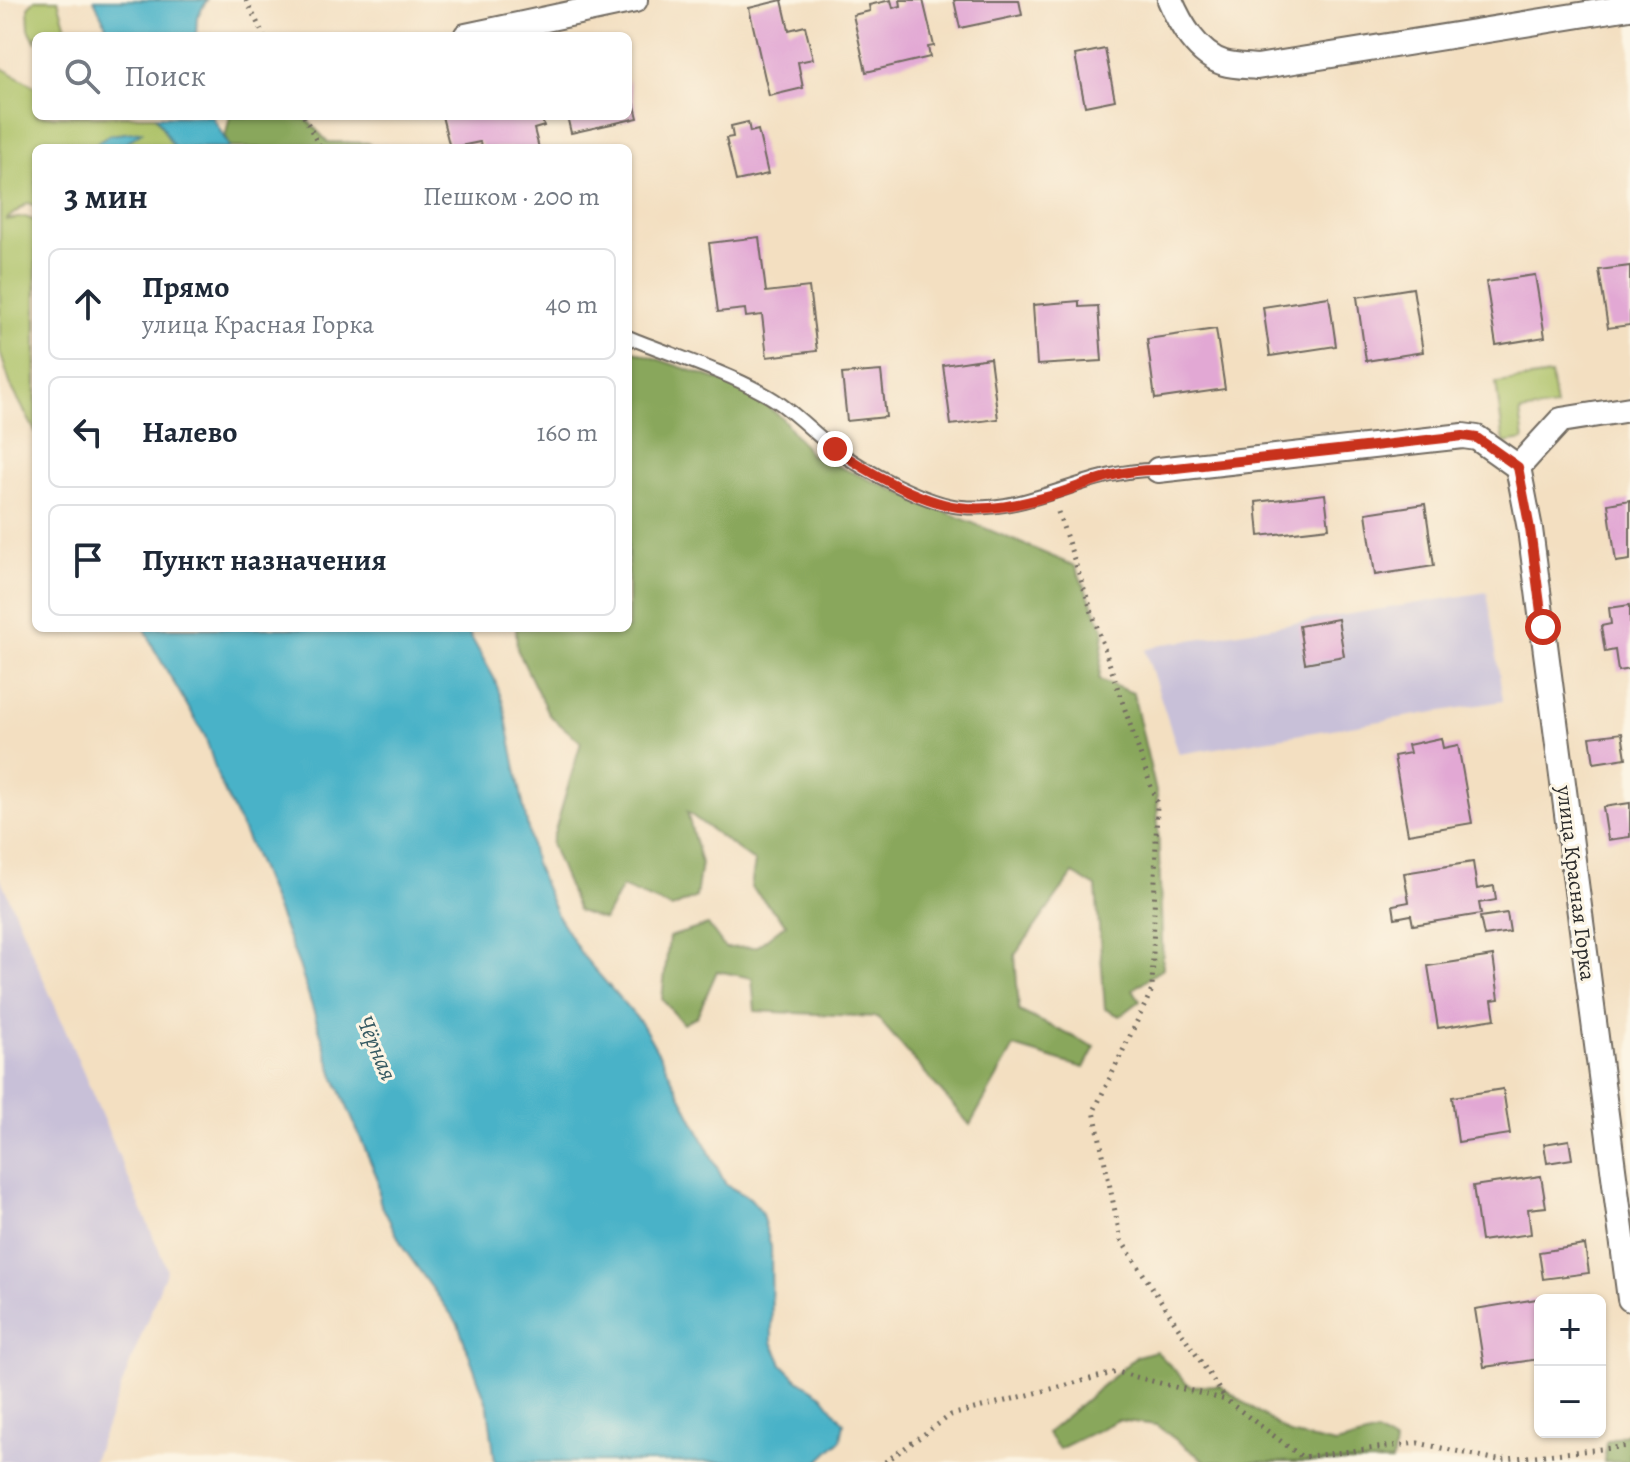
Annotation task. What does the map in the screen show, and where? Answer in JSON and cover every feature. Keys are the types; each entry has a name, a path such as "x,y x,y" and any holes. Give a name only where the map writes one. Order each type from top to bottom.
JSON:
{"street":[{"path":"485,32 635,0"},
{"path":"1170,0 1178,19 1195,43 1222,63 1257,67 1630,7"},
{"path":"1158,470 1463,436 1477,438 1518,467 1561,420 1630,409"},
{"name":"улица Красная Горка","path":"1518,467 1530,529 1630,1299"}],"lane":[{"path":"632,339 762,392 861,467 935,501 959,507 988,508 1019,504 1099,477 1135,470 1158,470"}],"path":[{"path":"246,0 262,32"},
{"path":"306,120 318,144"},
{"path":"1053,495 1157,804 1152,990 1094,1111 1121,1240 1226,1400 1302,1457 1418,1443 1498,1460 1630,1446"},
{"path":"885,1462 951,1415 1117,1372 1226,1400"}],"shaded area":[{"path":"1487,592 1503,701 1179,754 1145,650 1165,644"},
{"path":"0,877 167,1269 92,1462 0,1462"}],"green space":[{"path":"35,0 58,0 67,31 88,29 92,32 32,32 32,35 28,7"},
{"path":"0,67 32,85 32,120 158,120 172,144 124,144 141,132 109,135 96,144 32,144 32,204 28,203 5,220 25,217 32,220 32,425 11,386 0,352"},
{"path":"229,120 307,120 328,142 370,144 228,144 225,138"},
{"path":"632,350 745,389 782,418 811,455 1075,566 1104,630 1099,680 1133,693 1157,796 1163,968 1133,989 1140,1001 1120,1016 1105,1009 1096,887 1073,874 1015,955 1019,1011 1095,1047 1084,1068 1014,1047 970,1125 877,1017 755,1011 752,978 717,971 697,1016 683,1024 662,999 669,937 708,925 725,948 756,947 786,924 751,887 755,862 687,812 701,863 696,897 672,908 622,887 604,920 578,911 551,844 581,742 549,715 517,649 516,632 632,632"},
{"path":"1551,375 1556,407 1520,412 1524,440 1504,443 1496,383"},
{"path":"1156,1351 1190,1386 1219,1385 1290,1434 1336,1444 1377,1433 1395,1444 1392,1462 1206,1462 1156,1425 1118,1420 1059,1449 1047,1433 1137,1356"},
{"path":"1630,1433 1630,1462 1604,1462 1606,1442"}],"water":[{"path":"94,0 207,0 197,17 196,32 109,32"},
{"path":"158,120 214,120 228,144 172,144"},
{"path":"143,131 125,144 96,144 109,135"},
{"name":"Чёрная","path":"147,632 468,632 494,678 503,703 535,864 557,915 582,955 642,1024 726,1185 750,1198 761,1211 771,1247 772,1342 782,1364 798,1380 822,1395 844,1423 841,1440 818,1462 495,1462 488,1407 458,1324 404,1249 380,1202 377,1177 334,1076 299,965 253,852 219,780 205,736"}],"building":[{"path":"782,0 789,30 805,26 813,59 798,62 803,88 769,96 749,8"},
{"path":"891,0 893,8 901,6 900,0 923,0 934,46 928,47 930,57 866,72 853,15 870,11 869,5"},
{"path":"954,0 1019,0 1022,15 960,28"},
{"path":"1105,49 1115,100 1085,106 1075,55"},
{"path":"632,94 638,118 632,119"},
{"path":"443,120 542,120 544,126 534,129 538,144 449,144"},
{"path":"568,120 629,120 571,133"},
{"path":"748,122 750,132 758,130 768,174 736,181 726,138 733,137 731,126"},
{"path":"759,237 766,292 809,287 817,351 767,357 762,315 746,317 745,309 718,312 709,243"},
{"path":"1630,266 1630,325 1608,328 1599,270"},
{"path":"1535,275 1545,337 1496,345 1486,282"},
{"path":"1413,288 1423,352 1366,361 1357,297"},
{"path":"1329,297 1336,346 1270,356 1263,307"},
{"path":"1079,301 1079,307 1098,306 1102,361 1037,365 1033,305"},
{"path":"1216,329 1225,389 1155,399 1147,339"},
{"path":"990,358 998,419 951,425 943,365"},
{"path":"881,371 886,417 847,421 842,374"},
{"path":"1325,494 1329,528 1259,536 1256,502"},
{"path":"1630,500 1630,560 1616,562 1608,504"},
{"path":"1425,504 1434,566 1375,575 1366,513"},
{"path":"1630,605 1630,669 1618,671 1615,650 1605,652 1601,626 1611,624 1609,608"},
{"path":"1338,619 1344,656 1305,663 1299,626"},
{"path":"1622,733 1626,758 1594,763 1590,737"},
{"path":"1441,738 1443,748 1458,745 1472,823 1408,834 1394,756 1410,753 1408,745"},
{"path":"1630,803 1630,837 1608,840 1603,807"},
{"path":"1473,862 1477,889 1494,886 1496,900 1479,903 1481,914 1413,925 1411,915 1395,918 1393,905 1409,902 1404,873"},
{"path":"1507,913 1510,932 1484,936 1480,917"},
{"path":"1493,956 1499,999 1492,1000 1495,1019 1438,1028 1428,966"},
{"path":"1503,1089 1510,1134 1458,1142 1452,1097"},
{"path":"1569,1140 1572,1159 1547,1163 1544,1144"},
{"path":"1541,1176 1546,1207 1528,1209 1531,1234 1481,1241 1473,1186"},
{"path":"1585,1245 1589,1273 1543,1279 1539,1252"},
{"path":"1534,1299 1534,1360 1484,1367 1475,1309"}],"route":[{"path":"835,449 861,467 935,501 959,507 988,508 1019,504 1099,477 1135,470 1463,436 1477,438 1518,467 1543,627"}]}
